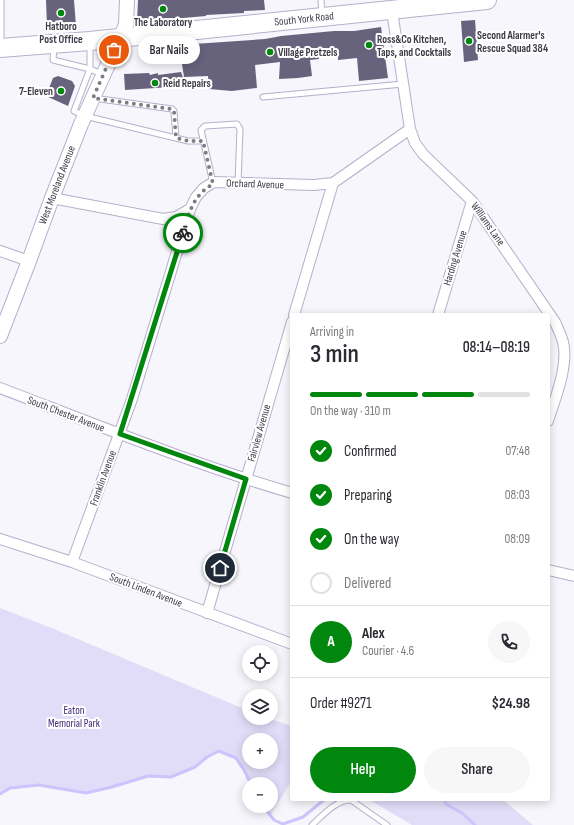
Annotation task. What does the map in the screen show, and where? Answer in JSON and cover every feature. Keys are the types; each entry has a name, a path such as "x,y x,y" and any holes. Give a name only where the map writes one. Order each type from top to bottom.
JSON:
{"highway":[{"name":"South York Road","path":"1,48 90,41 322,9 392,10 487,0"}],"street":[{"name":"West Moreland Avenue","path":"0,336 84,116 126,25 127,0"},
{"name":"Williams Lane","path":"392,10 410,129 415,143 423,154 472,201 549,313"},
{"name":"Orchard Avenue","path":"190,210 204,188 213,184 238,183 314,185 333,183 410,129"},
{"path":"295,313 333,183"},
{"path":"52,198 162,219 176,217 190,210"},
{"name":"Harding Avenue","path":"439,313 472,201"},
{"name":"Franklin Avenue","path":"72,562 120,434 190,210"},
{"path":"0,251 29,261"},
{"name":"Williams Lane","path":"550,315 560,334 564,354 563,371 550,414"},
{"name":"Fairview Avenue","path":"207,613 290,329"},
{"name":"South Chester Avenue","path":"0,388 120,434 246,479 290,492"},
{"name":"South Linden Avenue","path":"0,539 72,562 290,643"},
{"path":"550,570 574,576"}],"lane":[{"path":"1,0 1,48"},
{"path":"90,41 90,69 74,111 84,116 188,141 203,141"},
{"path":"54,44 53,60 90,69 103,75"},
{"path":"263,97 404,84"},
{"path":"93,98 172,109 174,111 176,138"},
{"path":"213,184 201,130 202,128 238,124 240,128 238,183"},
{"path":"312,825 335,805 344,801"},
{"path":"352,801 387,825"}],"green space":[{"name":"Eaton Memorial Park","path":"0,608 54,629 242,708 242,725 278,725 278,722 290,725 290,783 278,803 278,777 248,777 243,769 278,769 278,733 242,733 242,767 236,758 219,751 207,757 195,767 171,777 148,776 86,793 39,785 10,788 0,794"},
{"path":"371,801 504,801 533,825 412,825"}],"building":[{"name":"Hatboro Post Office","path":"46,0 74,0 76,26 47,27"},
{"path":"138,0 264,0 265,10 137,22"},
{"name":"Second Alarmer's Rescue Squad 384","path":"475,20 478,60 464,62 461,21"},
{"path":"381,27 388,78 359,81 357,58 338,60 338,55 319,57 319,59 310,60 312,76 298,78 279,79 280,62 255,65 257,88 232,91 209,89 208,76 184,77 179,45 265,39 281,36 334,31 354,31"},
{"name":"Reid Repairs","path":"181,72 186,86 125,90 124,74 149,73 150,75 158,73 158,75"},
{"name":"7-Eleven","path":"58,76 72,81 75,86 68,106 46,96 53,78"}],"waterway":[{"path":"0,794 10,788 39,785 86,793 148,776 171,777 195,767 207,757 219,751 236,758 248,777"},
{"path":"268,813 274,820 283,824 303,817 323,801"},
{"path":"445,801 446,804 462,813 475,825"}],"way so far":[{"path":"114,50 93,98 172,109 174,111 176,138 188,141 203,141 213,184 204,188 196,197 190,210 183,233"}],"place":[{"name":"The Laboratory","path":"163,9"},
{"name":"Hatboro Post Office","path":"61,13"},
{"name":"Second Alarmer's Rescue Squad 384","path":"469,41"},
{"name":"Ross&Co Kitchen, Taps, and Cocktails","path":"369,45"},
{"name":"Bar Nails","path":"114,50"},
{"name":"Village Pretzels","path":"270,52"},
{"name":"Reid Repairs","path":"155,83"},
{"name":"7-Eleven","path":"61,91"}],"route":[{"path":"183,233 120,434 246,479 220,568"}]}
